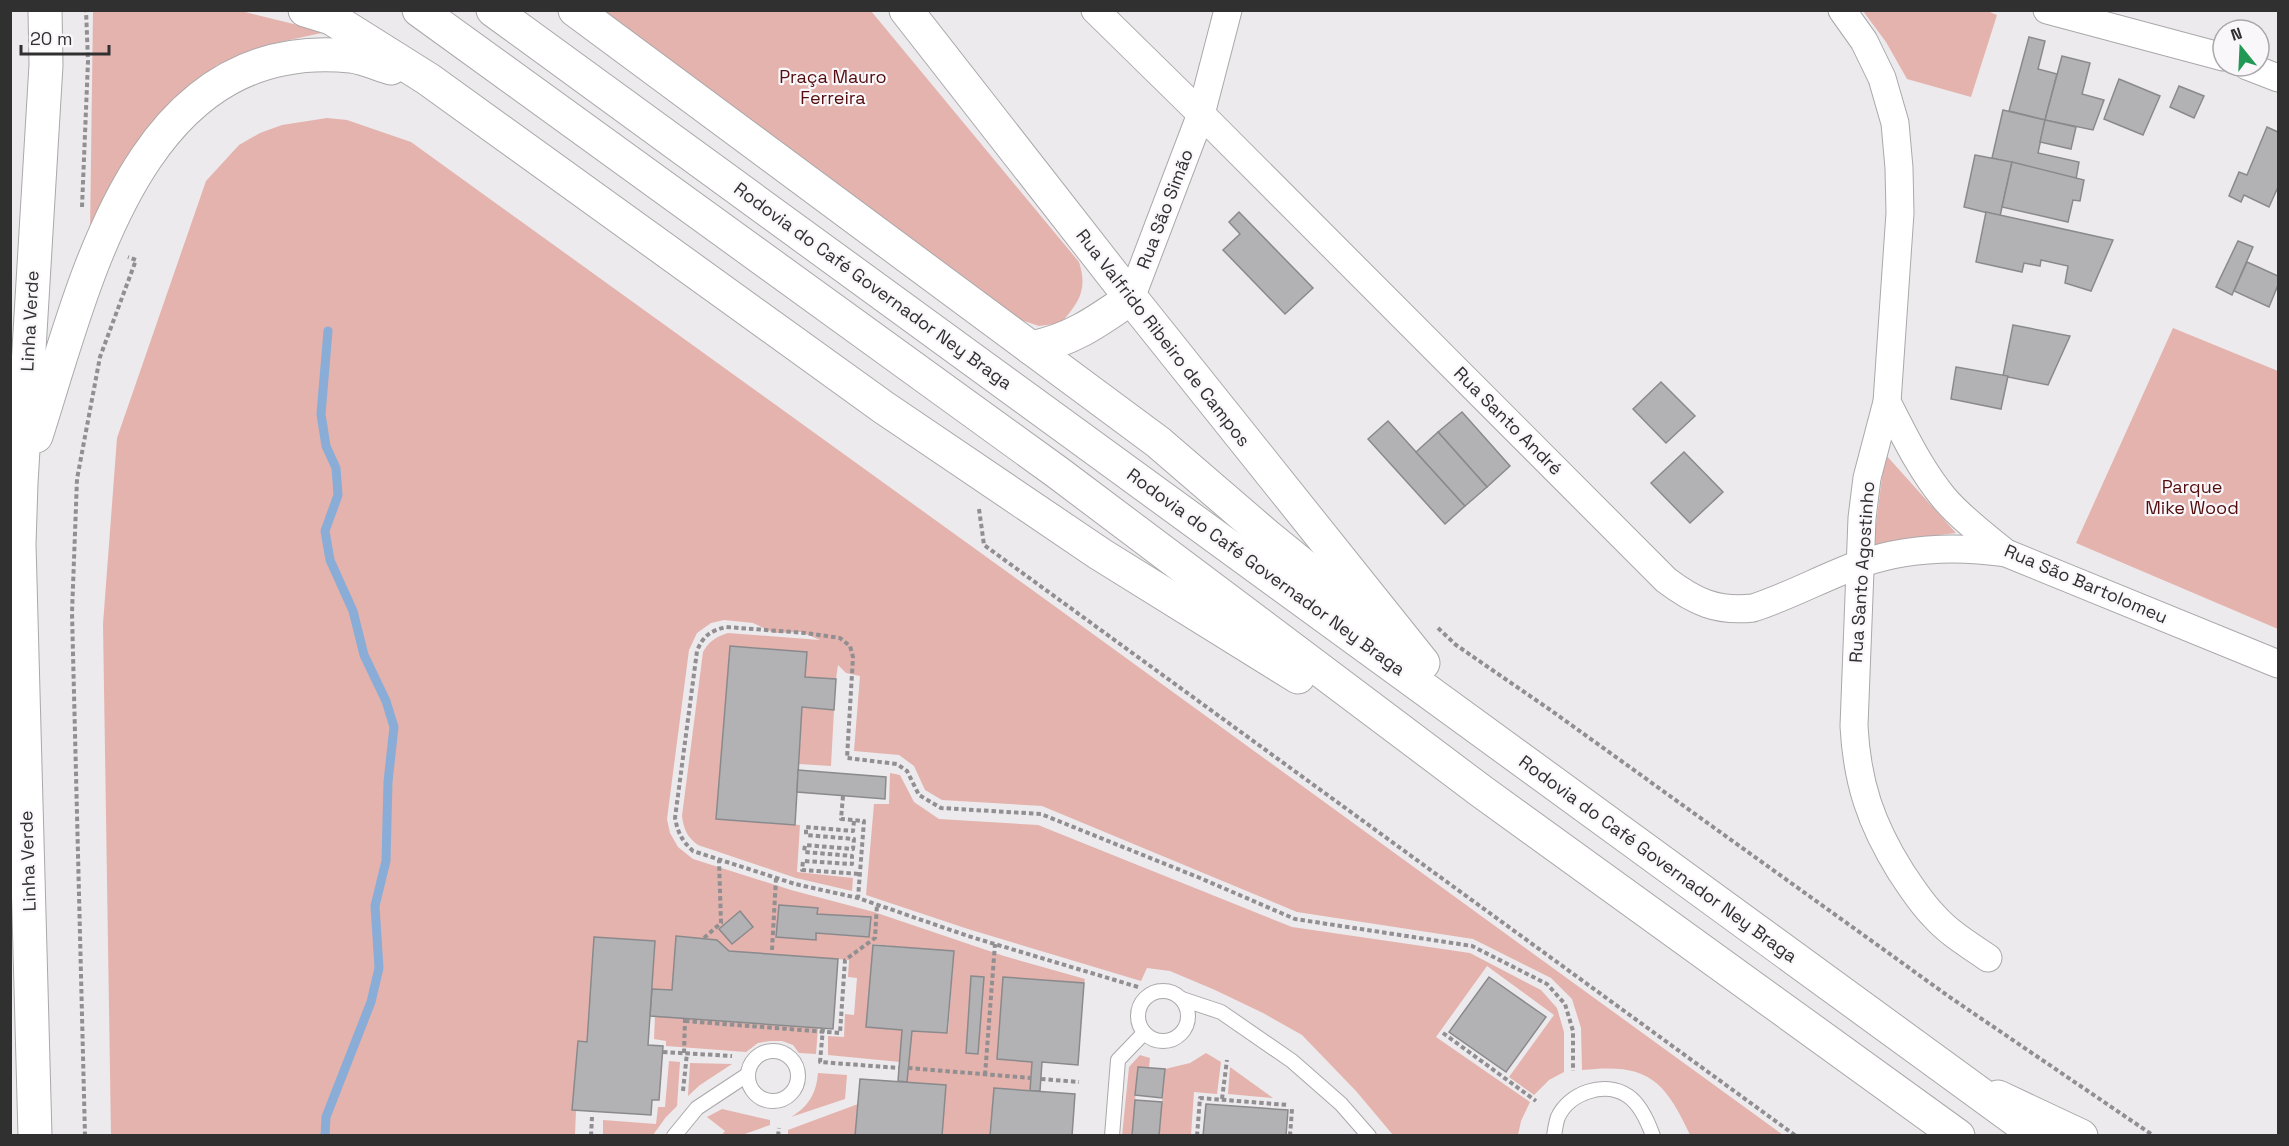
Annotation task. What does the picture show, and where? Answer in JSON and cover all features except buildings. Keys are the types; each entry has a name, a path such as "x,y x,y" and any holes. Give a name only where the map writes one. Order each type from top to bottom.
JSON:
{"main road":[{"name":"Linha Verde","path":"35,1136 19,544 46,65 45,10"},
{"path":"305,10 331,18 428,79 884,407 1100,554 1481,791"},
{"path":"419,10 1057,472 1481,791 1958,1136"},
{"name":"Rodovia do Café Governador Ney Braga","path":"493,10 2038,1136"},
{"path":"575,10 1158,442 1266,535 1423,663 1580,802"},
{"name":"Rua Valfrido Ribeiro de Campos","path":"906,10 1131,298 1423,663"},
{"path":"21,483 98,246 129,182 167,129 200,97 249,67 305,54 354,57 428,79"},
{"path":"1031,348 1054,344 1079,333 1131,298"},
{"path":"1963,1081 2080,1136"},
{"path":"1908,1101 1946,1136"}],"street":[{"name":"Rua Santo André","path":"1095,10 1666,580 1696,601 1735,610 1754,608 1881,557 1942,548 2006,553"},
{"name":"Rua São Simão","path":"1131,298 1201,114 1228,10"},
{"name":"Rua Santo Agostinho","path":"1842,10 1864,40 1882,78 1895,123 1900,213 1887,402 1867,478 1859,564 1856,757 1871,818 1887,850 1913,892 1958,938 1988,958"},
{"path":"2047,10 2211,54"},
{"name":"Rua São Bartolomeu","path":"1887,402 1923,470 1944,499 1971,525 2006,553 2278,664"}],"lane":[{"path":"1182,999 1187,1008 1188,1017 1186,1027 1180,1035 1161,1042 1144,1033 1138,1024 1137,1015 1140,1005 1155,992 1164,990 1174,993 1182,999 1221,1012 1292,1061 1341,1104 1369,1136"},
{"path":"1112,1136 1118,1060 1144,1033"},
{"path":"674,1136 697,1108 747,1075"},
{"path":"1554,1136 1558,1117 1569,1103 1582,1093 1606,1088 1627,1095 1642,1111 1653,1136"}],"path":[{"path":"82,216 88,61 86,10"},
{"path":"85,1136 72,613 77,479 100,357 136,260"},
{"path":"973,466 984,545 1796,1136"},
{"path":"1430,621 1456,645 1550,710 1941,992 2154,1136"},
{"path":"1138,987 995,944 858,898 795,884 693,851 683,842 675,818 697,651 702,638 714,630 726,627 840,638 849,646 853,657 847,758 897,764 907,771 919,795 941,808 1041,814 1295,919 1472,946 1547,984 1565,1004 1573,1031 1573,1071"},
{"path":"843,796 842,819 864,821 858,898"},
{"path":"854,820 853,831 806,827 806,835 854,839 853,849 805,845 804,852 852,856 852,864 803,861 802,870 860,874"},
{"path":"704,939 721,923 719,860"},
{"path":"772,950 776,921 776,878"},
{"path":"683,1099 685,1020 840,1033 845,960 875,938 877,904"},
{"path":"986,1075 995,944"},
{"path":"823,1030 820,1062 899,1068"},
{"path":"1443,1033 1536,1101"},
{"path":"663,1052 732,1056"},
{"path":"1475,1057 1478,1052"},
{"path":"1222,1099 1227,1060"},
{"path":"909,1068 1031,1078"},
{"path":"1041,1079 1078,1082"},
{"path":"1197,1136 1200,1098 1288,1105"},
{"path":"1290,1136 1292,1109"},
{"path":"591,1136 592,1116"},
{"path":"778,1136 779,1128"}],"green space":[{"path":"1985,10 1997,15 1971,97 1907,79 1886,42 1863,11"},
{"path":"93,11 241,11 326,32 271,44 217,65 166,110 130,152 90,234"},
{"name":"Praça Mauro Ferreira","path":"599,11 871,11 1079,262 1083,280 1082,288 1073,309 1061,323 1039,326 1015,318"},
{"path":"327,118 347,120 411,142 1783,1135 1690,1135 1671,1100 1650,1078 1622,1069 1582,1070 1581,1028 1572,999 1551,978 1473,939 1297,912 1042,806 942,800 925,790 914,766 899,755 854,751 860,676 846,673 838,665 836,679 805,677 806,652 730,646 716,818 800,825 797,872 853,878 852,891 796,878 698,845 687,833 682,816 703,652 713,640 728,633 820,640 801,632 774,633 753,623 724,620 711,623 697,633 689,650 667,819 670,833 678,847 693,859 791,890 874,912 1004,956 1085,979 1084,983 1003,977 997,1058 1032,1062 1030,1091 990,1135 942,1135 946,1085 907,1082 912,1031 948,1033 954,952 873,944 866,1027 902,1030 900,1062 828,1055 828,1036 844,1037 845,1014 854,1015 857,978 848,977 849,960 729,951 717,940 695,938 672,990 652,989 655,941 595,937 587,1042 578,1042 573,1110 576,1110 575,1135 111,1136 103,624 117,438 206,181 239,145 260,133 282,125"},
{"name":"Parque Mike Wood","path":"2173,328 2278,371 2278,629 2076,543"},
{"path":"1885,454 1956,533 1906,539 1873,548"},
{"path":"802,707 834,710 831,766 799,764"},
{"path":"890,773 900,775 914,802 939,819 1038,825 1292,927 1470,953 1541,990 1557,1008 1564,1032 1564,1072 1549,1080 1534,1095 1509,1077 1554,1015 1487,966 1436,1037 1530,1102 1521,1121 1518,1135 1393,1135 1356,1091 1302,1035 1215,990 1170,971 1147,968 1141,981 968,929 866,895 874,804 889,804"},
{"path":"655,1016 818,1028 816,1054 799,1053 793,1045 782,1041 758,1043 746,1052 666,1046 666,1041 654,1039"},
{"path":"1206,1053 1221,1062 1217,1094 1194,1092 1191,1135 1159,1136 1165,1069 1190,1063"},
{"path":"1140,1055 1150,1058 1149,1068 1138,1067 1132,1135 1122,1136 1129,1067"},
{"path":"669,1061 680,1062 677,1106 653,1135 603,1135 603,1120 656,1124 658,1107 665,1107"},
{"path":"690,1063 732,1064 700,1085 688,1096"},
{"path":"1230,1067 1273,1098 1228,1094"},
{"path":"818,1073 847,1075 845,1099 791,1117 810,1099"},
{"path":"858,1104 855,1135 788,1136 788,1130"},
{"path":"722,1109 770,1120 770,1125 742,1135 722,1135 725,1131 707,1117"}],"waterway":[{"path":"325,1136 326,1117 371,1002 379,968 375,906 386,861 388,782 394,727 386,701 364,655 353,611 330,560 325,531 338,495 336,468 326,446 321,414 328,331"}]}
